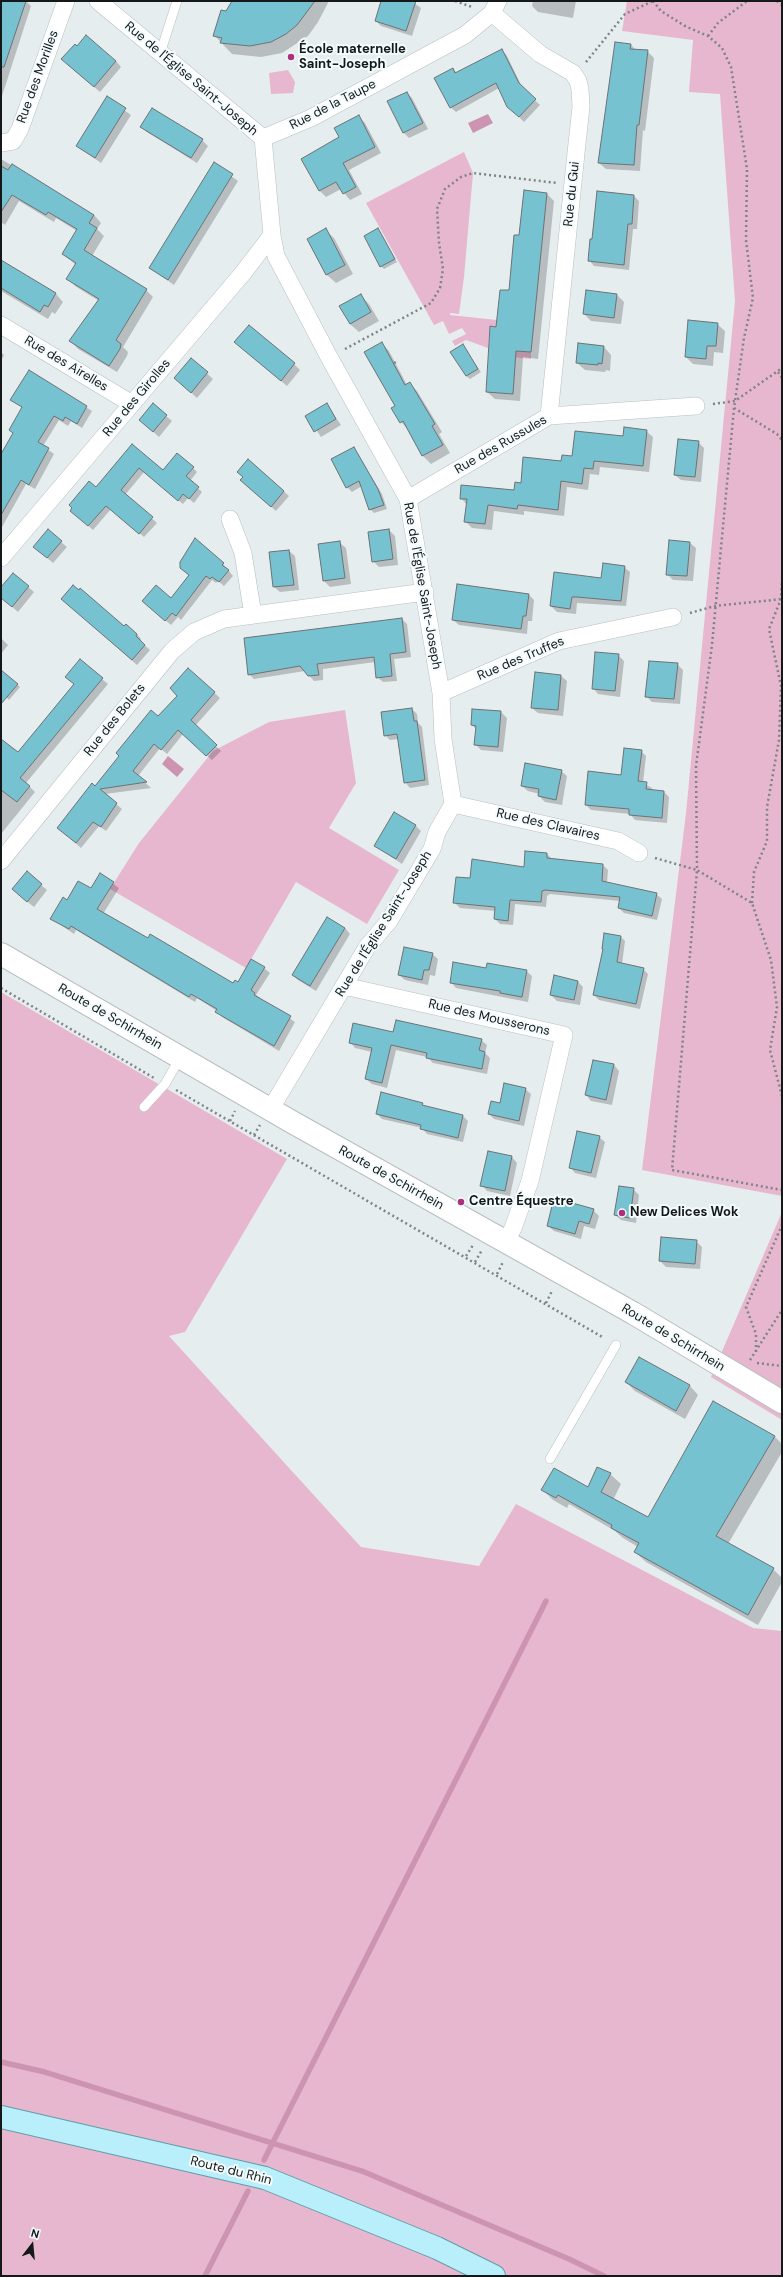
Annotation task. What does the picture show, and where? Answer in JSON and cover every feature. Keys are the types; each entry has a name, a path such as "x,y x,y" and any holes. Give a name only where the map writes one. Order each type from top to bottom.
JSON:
{"main road":[{"name":"Route du Rhin","path":"1,2117 264,2178 437,2248 494,2276"}],"street":[{"name":"Rue des Morilles","path":"1,143 13,141 20,129 66,1"},
{"name":"Rue de l'Église Saint-Joseph","path":"98,1 263,138 272,235 276,256 329,358 408,499 441,693 443,739 453,804 437,832 432,849 389,921 367,947 270,1110"},
{"name":"Rue de la Taupe","path":"263,138 311,118 460,38 495,7"},
{"name":"Rue du Gui","path":"495,7 540,54 573,73 578,81 581,107 549,416"},
{"name":"Rue des Girolles","path":"1,558 243,273 272,235"},
{"name":"Rue des Airelles","path":"1,325 132,404"},
{"name":"Rue des Russules","path":"408,499 549,416 696,406"},
{"path":"230,519 243,553 253,614"},
{"name":"Rue des Bolets","path":"1,861 172,651 194,632 224,618 425,592"},
{"name":"Rue des Truffes","path":"441,693 559,641 673,617"},
{"name":"Rue des Clavaires","path":"453,804 618,841 639,854"},
{"name":"Route de Schirrhein","path":"1,954 270,1110 639,1317 782,1402"},
{"name":"Rue des Mousserons","path":"344,986 564,1035 530,1181 513,1228 506,1242"}],"lane":[{"path":"160,54 178,1"},
{"path":"144,1107 165,1084 180,1058"},
{"path":"550,1459 616,1344"}],"path":[{"path":"584,63 625,14 653,1 661,10 685,26 708,36 722,48 731,67 747,169 746,240 754,298 744,338 734,408 715,606 696,766 697,870 672,1170 782,1190"},
{"path":"708,36 718,23 747,1"},
{"path":"777,1 782,5"},
{"path":"329,358 431,303 440,288 443,269 439,243 437,210 445,189 460,176 473,173 573,185"},
{"path":"696,406 735,401 782,368"},
{"path":"778,372 782,378"},
{"path":"734,408 777,434 782,440"},
{"path":"782,582 781,599 769,629 781,686 779,740 767,807 766,841 754,872 752,903 771,960 777,1007 770,1050 782,1096"},
{"path":"673,617 715,606 781,599"},
{"path":"639,854 697,870 752,903"},
{"path":"1,988 616,1344"},
{"path":"756,1352 756,1334 746,1307 782,1225"},
{"path":"782,1310 756,1352 748,1362 782,1366"}],"shaded area":[{"path":"627,1 782,1 782,1196 642,1170 686,813 735,301 720,94 689,92 693,40 622,31"},
{"path":"288,70 295,82 293,93 271,94 269,73"},
{"path":"488,114 493,123 473,133 468,123"},
{"path":"464,152 473,173 464,277 459,314 450,313 450,315 497,320 496,327 490,326 488,348 466,340 455,346 452,341 466,334 462,328 449,334 443,321 434,325 366,203"},
{"path":"497,349 531,352 531,359 502,356"},
{"path":"345,710 356,783 329,828 399,870 367,924 296,882 246,968 110,889 139,843 213,751 269,722"},
{"path":"168,756 184,769 177,777 162,764"},
{"path":"1,992 287,1159 185,1332 169,1336 361,1547 479,1566 516,1504 753,1628 782,1631 782,2276 1,2276"},
{"path":"782,1212 782,1420 711,1377"}],"building":[{"path":"1,1 26,1 4,67 1,67"},
{"path":"232,1 315,1 297,25 286,34 271,42 250,46 220,43 222,38 213,36 221,10 226,11"},
{"path":"381,1 416,1 406,31 375,21"},
{"path":"86,35 116,61 94,87 61,59 75,44 77,46"},
{"path":"615,42 631,44 630,49 648,50 639,125 637,125 634,165 598,163"},
{"path":"502,49 519,83 536,99 519,117 507,107 496,83 450,108 434,78 453,68 455,73"},
{"path":"407,92 423,123 403,133 387,101"},
{"path":"107,96 126,108 95,158 76,146"},
{"path":"152,108 203,139 191,158 140,127"},
{"path":"359,115 375,147 343,163 356,187 343,194 336,182 319,191 301,159 339,137 334,128"},
{"path":"214,162 233,174 168,280 149,268"},
{"path":"12,164 94,215 89,223 97,228 84,250 147,289 116,340 121,344 120,349 109,366 69,341 99,299 66,279 76,263 62,254 77,229 48,212 46,215 12,195 1,212 1,166 8,170"},
{"path":"524,190 547,193 531,352 516,351 513,394 486,392 490,326 496,327 500,290 509,290 514,235 519,235"},
{"path":"597,191 634,195 632,224 628,224 624,265 588,261"},
{"path":"326,228 345,265 326,275 307,239"},
{"path":"378,228 395,259 380,267 364,236"},
{"path":"1,260 56,293 48,307 44,305 40,312 1,288"},
{"path":"586,290 617,294 614,318 583,314"},
{"path":"361,294 371,312 350,324 339,306"},
{"path":"688,320 718,323 716,346 707,346 706,359 685,357"},
{"path":"249,325 295,363 281,381 234,342"},
{"path":"382,342 405,385 410,382 435,424 432,426 443,445 422,456 403,421 400,423 391,408 395,406 364,352"},
{"path":"578,343 604,346 602,364 576,363"},
{"path":"463,344 478,369 466,376 450,352"},
{"path":"191,358 208,372 191,393 174,378"},
{"path":"29,370 87,406 77,424 65,417 63,421 54,416 38,442 49,448 29,485 21,480 1,515 1,454 13,433 9,430 22,407 10,400"},
{"path":"153,403 167,415 153,432 139,420"},
{"path":"327,403 336,419 314,432 305,416"},
{"path":"624,427 647,430 643,466 594,461 593,469 584,468 582,484 561,481 558,510 518,505 517,509 488,505 485,524 464,522 467,499 460,499 461,485 514,490 515,482 521,483 523,457 561,461 562,455 572,456 575,431 623,436"},
{"path":"678,439 699,441 695,477 674,475"},
{"path":"132,444 163,470 177,453 194,467 186,476 199,487 189,499 183,494 178,501 139,468 121,490 153,517 139,534 106,506 88,526 70,511 72,508 69,505 89,481 96,487"},
{"path":"354,447 378,489 384,505 369,510 359,481 346,488 331,459"},
{"path":"248,459 284,491 271,507 240,480 243,477 237,472"},
{"path":"48,529 62,541 47,558 33,547"},
{"path":"389,529 393,559 372,562 368,532"},
{"path":"195,538 224,563 222,565 229,570 219,582 212,577 210,579 206,576 176,616 172,613 165,621 142,601 156,585 171,598 189,575 180,568 180,562"},
{"path":"669,540 690,542 687,576 666,575"},
{"path":"340,541 345,578 323,581 318,544"},
{"path":"289,550 294,585 273,587 269,552"},
{"path":"603,563 625,566 621,601 572,597 570,609 550,606 554,572 601,578"},
{"path":"13,573 29,586 12,607 1,598 1,587"},
{"path":"457,584 529,594 526,616 523,616 521,629 452,620"},
{"path":"73,585 79,590 80,588 124,626 126,624 137,634 136,636 145,645 132,660 61,599"},
{"path":"402,618 406,652 390,654 392,676 376,678 374,657 317,664 319,675 308,676 300,666 248,675 244,638"},
{"path":"595,652 619,654 615,691 592,689"},
{"path":"80,659 103,678 20,778 30,786 17,802 1,790 1,739 18,752 74,684 65,677"},
{"path":"649,661 678,663 674,699 645,697"},
{"path":"188,668 215,692 191,720 217,745 206,756 178,730 161,750 154,744 133,771 147,782 100,789 117,803 101,827 93,822 76,843 57,828 92,783 95,786 119,756 116,753 151,710 158,716 177,696 170,688"},
{"path":"1,670 18,684 1,704"},
{"path":"535,672 561,675 558,710 531,708"},
{"path":"412,708 414,721 417,721 425,780 404,783 397,734 384,736 381,712"},
{"path":"472,709 501,711 498,747 474,745 476,726 471,725"},
{"path":"624,748 642,750 638,781 647,782 646,789 664,791 662,818 629,815 629,809 585,805 588,771 621,775"},
{"path":"525,763 562,770 556,800 538,796 539,789 521,786"},
{"path":"394,812 416,825 396,859 374,846"},
{"path":"525,851 547,853 547,858 603,864 602,881 657,893 652,916 618,908 620,897 545,890 542,891 541,902 510,900 508,921 494,919 495,907 453,903 456,877 470,878 472,859 524,867"},
{"path":"27,871 42,884 27,902 12,889"},
{"path":"100,873 114,882 97,909 148,938 150,934 233,983 235,980 238,982 251,959 265,967 251,990 255,993 254,995 291,1016 274,1046 215,1012 217,1009 191,994 189,997 71,926 69,929 50,919 63,897 67,900 78,881 91,888"},
{"path":"327,917 345,928 310,986 292,975"},
{"path":"604,933 621,936 617,962 644,968 636,1004 593,995 603,949"},
{"path":"404,947 433,953 429,970 424,970 422,980 398,975"},
{"path":"453,962 486,968 487,963 527,970 522,997 500,993 500,991 450,983"},
{"path":"554,975 578,981 574,1000 550,995"},
{"path":"396,1020 482,1039 479,1050 485,1052 482,1069 426,1058 427,1053 391,1045 382,1083 365,1079 372,1048 349,1043 353,1023 393,1032"},
{"path":"593,1060 614,1064 606,1100 585,1095"},
{"path":"504,1083 526,1088 519,1121 488,1114 491,1101 500,1103"},
{"path":"381,1092 423,1103 422,1105 463,1115 458,1138 420,1129 421,1125 376,1114"},
{"path":"577,1131 600,1136 591,1173 569,1168"},
{"path":"488,1151 512,1156 505,1191 480,1186"},
{"path":"619,1186 634,1188 630,1218 614,1215"},
{"path":"554,1198 594,1209 589,1224 579,1221 575,1234 547,1226"},
{"path":"661,1237 697,1240 695,1264 659,1261"},
{"path":"639,1357 690,1385 676,1411 625,1382"},
{"path":"713,1401 775,1436 716,1536 774,1568 748,1615 634,1552 639,1543 611,1528 612,1525 558,1495 556,1498 541,1490 554,1468 588,1487 597,1467 611,1473 601,1492 648,1517"}],"waterway":[{"path":"264,2160 546,1601"},
{"path":"1,2062 45,2072 362,2171 569,2259 604,2276"},
{"path":"205,2276 248,2191"}],"place":[{"name":"École maternelle Saint-Joseph","path":"291,57"},
{"name":"Centre Équestre","path":"461,1202"},
{"name":"New Delices Wok","path":"622,1213"}]}
